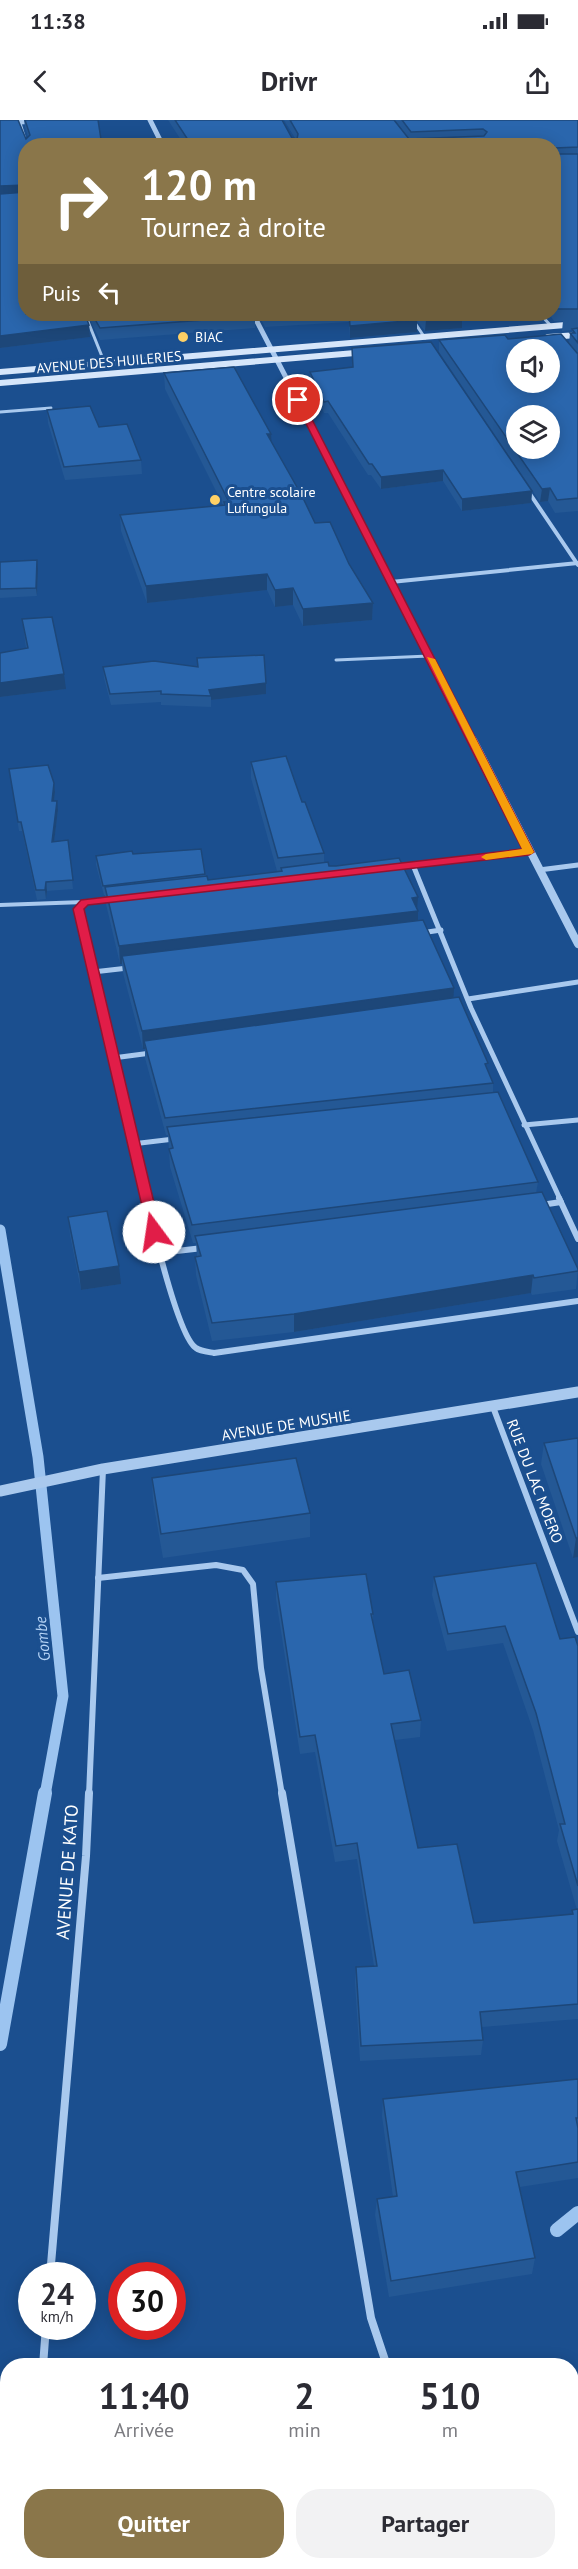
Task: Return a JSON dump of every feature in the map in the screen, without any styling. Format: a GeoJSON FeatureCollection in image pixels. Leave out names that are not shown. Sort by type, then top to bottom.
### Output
{"type":"FeatureCollection","features":[{"type":"Feature","properties":{"kind":"main road","name":"AVENUE DES HUILERIES"},"geometry":{"type":"LineString","coordinates":[[0,372],[578,324]]}},
{"type":"Feature","properties":{"kind":"main road"},"geometry":{"type":"LineString","coordinates":[[535,338],[578,335]]}},
{"type":"Feature","properties":{"kind":"main road","name":"AVENUE DES HUILERIES"},"geometry":{"type":"LineString","coordinates":[[0,383],[372,352]]}},
{"type":"Feature","properties":{"kind":"street"},"geometry":{"type":"LineString","coordinates":[[0,123],[59,120]]}},
{"type":"Feature","properties":{"kind":"street"},"geometry":{"type":"LineString","coordinates":[[150,120],[159,138]]}},
{"type":"Feature","properties":{"kind":"street"},"geometry":{"type":"LineString","coordinates":[[19,121],[24,138]]}},
{"type":"Feature","properties":{"kind":"street"},"geometry":{"type":"LineString","coordinates":[[88,321],[105,364]]}},
{"type":"Feature","properties":{"kind":"street"},"geometry":{"type":"LineString","coordinates":[[257,321],[578,944]]}},
{"type":"Feature","properties":{"kind":"street"},"geometry":{"type":"LineString","coordinates":[[414,321],[425,338]]}},
{"type":"Feature","properties":{"kind":"street"},"geometry":{"type":"LineString","coordinates":[[546,321],[552,327]]}},
{"type":"Feature","properties":{"kind":"street"},"geometry":{"type":"LineString","coordinates":[[558,337],[565,345]]}},
{"type":"Feature","properties":{"kind":"street"},"geometry":{"type":"LineString","coordinates":[[391,582],[578,564],[524,484]]}},
{"type":"Feature","properties":{"kind":"street"},"geometry":{"type":"LineString","coordinates":[[390,867],[529,852]]}},
{"type":"Feature","properties":{"kind":"street"},"geometry":{"type":"LineString","coordinates":[[413,865],[471,1008],[513,1103],[578,1239]]}},
{"type":"Feature","properties":{"kind":"street"},"geometry":{"type":"LineString","coordinates":[[539,870],[578,865]]}},
{"type":"Feature","properties":{"kind":"street"},"geometry":{"type":"LineString","coordinates":[[122,898],[84,902],[78,909],[159,1253],[185,1334],[195,1348],[214,1353],[578,1301]]}},
{"type":"Feature","properties":{"kind":"street"},"geometry":{"type":"LineString","coordinates":[[417,933],[441,930]]}},
{"type":"Feature","properties":{"kind":"street"},"geometry":{"type":"LineString","coordinates":[[93,972],[140,967]]}},
{"type":"Feature","properties":{"kind":"street"},"geometry":{"type":"LineString","coordinates":[[468,999],[578,982]]}},
{"type":"Feature","properties":{"kind":"street"},"geometry":{"type":"LineString","coordinates":[[459,1010],[471,1008]]}},
{"type":"Feature","properties":{"kind":"street"},"geometry":{"type":"LineString","coordinates":[[113,1058],[159,1052]]}},
{"type":"Feature","properties":{"kind":"street"},"geometry":{"type":"LineString","coordinates":[[502,1104],[513,1103]]}},
{"type":"Feature","properties":{"kind":"street"},"geometry":{"type":"LineString","coordinates":[[524,1125],[578,1120]]}},
{"type":"Feature","properties":{"kind":"street"},"geometry":{"type":"LineString","coordinates":[[132,1144],[180,1138]]}},
{"type":"Feature","properties":{"kind":"street"},"geometry":{"type":"LineString","coordinates":[[537,1205],[561,1202]]}},
{"type":"Feature","properties":{"kind":"street"},"geometry":{"type":"LineString","coordinates":[[159,1253],[207,1247]]}},
{"type":"Feature","properties":{"kind":"street","name":"AVENUE DE MUSHIE"},"geometry":{"type":"LineString","coordinates":[[0,1491],[103,1469],[578,1392]]}},
{"type":"Feature","properties":{"kind":"street","name":"RUE DU LAC MOERO"},"geometry":{"type":"LineString","coordinates":[[493,1407],[578,1632]]}},
{"type":"Feature","properties":{"kind":"street","name":"AVENUE DE KATO"},"geometry":{"type":"LineString","coordinates":[[51,2262],[86,1856],[103,1469]]}},
{"type":"Feature","properties":{"kind":"street"},"geometry":{"type":"LineString","coordinates":[[98,1578],[216,1565],[243,1570],[253,1584],[261,1668],[370,2318],[384,2358]]}},
{"type":"Feature","properties":{"kind":"street"},"geometry":{"type":"LineString","coordinates":[[44,2358],[45,2340]]}},
{"type":"Feature","properties":{"kind":"lane"},"geometry":{"type":"LineString","coordinates":[[0,412],[51,408]]}},
{"type":"Feature","properties":{"kind":"lane"},"geometry":{"type":"LineString","coordinates":[[336,660],[429,656]]}},
{"type":"Feature","properties":{"kind":"lane"},"geometry":{"type":"LineString","coordinates":[[0,905],[84,902]]}},
{"type":"Feature","properties":{"kind":"building"},"geometry":{"type":"Polygon","coordinates":[[[0,120],[18,120],[26,138],[18,138],[18,185],[0,186],[0,120]]]}},
{"type":"Feature","properties":{"kind":"building"},"geometry":{"type":"Polygon","coordinates":[[[25,120],[98,120],[101,138],[27,138],[30,135],[25,120]]]}},
{"type":"Feature","properties":{"kind":"building"},"geometry":{"type":"Polygon","coordinates":[[[175,120],[282,120],[292,138],[187,138],[175,120]]]}},
{"type":"Feature","properties":{"kind":"building"},"geometry":{"type":"Polygon","coordinates":[[[290,120],[394,120],[408,138],[297,138],[298,134],[290,120]]]}},
{"type":"Feature","properties":{"kind":"building"},"geometry":{"type":"Polygon","coordinates":[[[402,120],[578,120],[578,147],[561,148],[561,138],[434,138],[484,136],[487,132],[483,129],[411,132],[402,120]]]}},
{"type":"Feature","properties":{"kind":"building"},"geometry":{"type":"Polygon","coordinates":[[[561,154],[578,154],[578,309],[561,309],[561,154]]]}},
{"type":"Feature","properties":{"kind":"building"},"geometry":{"type":"Polygon","coordinates":[[[18,193],[18,321],[88,321],[89,325],[0,336],[0,194],[18,193]]]}},
{"type":"Feature","properties":{"kind":"building"},"geometry":{"type":"Polygon","coordinates":[[[96,321],[190,321],[100,328],[96,321]]]}},
{"type":"Feature","properties":{"kind":"building"},"geometry":{"type":"Polygon","coordinates":[[[350,321],[406,321],[350,326],[350,321]]]}},
{"type":"Feature","properties":{"kind":"building"},"geometry":{"type":"Polygon","coordinates":[[[578,328],[578,343],[570,333],[575,333],[572,329],[578,328]]]}},
{"type":"Feature","properties":{"kind":"building"},"geometry":{"type":"Polygon","coordinates":[[[561,334],[578,353],[578,498],[557,500],[550,488],[542,489],[521,459],[560,459],[560,405],[506,405],[506,437],[439,340],[505,335],[508,339],[561,334]]]}},
{"type":"Feature","properties":{"kind":"building"},"geometry":{"type":"Polygon","coordinates":[[[431,342],[506,453],[506,459],[510,459],[532,491],[462,499],[443,470],[381,477],[372,464],[369,464],[328,401],[324,402],[310,372],[353,367],[352,348],[431,342]]]}},
{"type":"Feature","properties":{"kind":"building"},"geometry":{"type":"Polygon","coordinates":[[[234,367],[271,434],[267,434],[315,523],[330,522],[349,564],[373,603],[303,609],[293,588],[275,590],[267,574],[146,586],[120,515],[225,505],[224,502],[229,502],[164,373],[234,367]]]}},
{"type":"Feature","properties":{"kind":"building"},"geometry":{"type":"Polygon","coordinates":[[[90,406],[99,427],[127,424],[141,460],[64,467],[47,410],[90,406]]]}},
{"type":"Feature","properties":{"kind":"building"},"geometry":{"type":"Polygon","coordinates":[[[37,560],[36,588],[0,589],[0,562],[37,560]]]}},
{"type":"Feature","properties":{"kind":"building"},"geometry":{"type":"Polygon","coordinates":[[[52,617],[64,674],[0,683],[0,653],[28,648],[22,619],[52,617]]]}},
{"type":"Feature","properties":{"kind":"building"},"geometry":{"type":"Polygon","coordinates":[[[264,655],[266,683],[209,690],[211,696],[161,694],[161,691],[110,694],[103,667],[154,661],[198,667],[197,658],[264,655]]]}},
{"type":"Feature","properties":{"kind":"building"},"geometry":{"type":"Polygon","coordinates":[[[286,756],[302,802],[305,802],[324,853],[278,858],[251,762],[286,756]]]}},
{"type":"Feature","properties":{"kind":"building"},"geometry":{"type":"Polygon","coordinates":[[[48,765],[54,783],[52,801],[57,801],[52,842],[68,840],[73,880],[46,882],[45,890],[36,890],[21,822],[18,822],[9,769],[48,765]]]}},
{"type":"Feature","properties":{"kind":"building"},"geometry":{"type":"Polygon","coordinates":[[[201,849],[205,874],[103,886],[96,856],[132,851],[133,854],[201,849]]]}},
{"type":"Feature","properties":{"kind":"building"},"geometry":{"type":"Polygon","coordinates":[[[399,858],[418,897],[412,898],[418,911],[119,946],[105,887],[207,876],[208,880],[282,871],[281,868],[328,862],[329,866],[336,866],[399,858]]]}},
{"type":"Feature","properties":{"kind":"building"},"geometry":{"type":"Polygon","coordinates":[[[423,920],[454,988],[142,1031],[122,956],[423,920]]]}},
{"type":"Feature","properties":{"kind":"building"},"geometry":{"type":"Polygon","coordinates":[[[459,997],[488,1063],[485,1064],[493,1083],[165,1118],[144,1041],[459,997]]]}},
{"type":"Feature","properties":{"kind":"building"},"geometry":{"type":"Polygon","coordinates":[[[498,1092],[538,1182],[192,1225],[169,1149],[173,1148],[167,1127],[498,1092]]]}},
{"type":"Feature","properties":{"kind":"building"},"geometry":{"type":"Polygon","coordinates":[[[542,1192],[578,1271],[534,1278],[533,1275],[294,1314],[212,1323],[195,1257],[201,1256],[195,1236],[542,1192]]]}},
{"type":"Feature","properties":{"kind":"building"},"geometry":{"type":"Polygon","coordinates":[[[107,1211],[119,1266],[79,1272],[68,1217],[107,1211]]]}},
{"type":"Feature","properties":{"kind":"building"},"geometry":{"type":"Polygon","coordinates":[[[578,1438],[578,1538],[576,1538],[544,1443],[578,1438]]]}},
{"type":"Feature","properties":{"kind":"building"},"geometry":{"type":"Polygon","coordinates":[[[296,1458],[310,1513],[161,1534],[152,1478],[296,1458]]]}},
{"type":"Feature","properties":{"kind":"building"},"geometry":{"type":"Polygon","coordinates":[[[536,1563],[560,1639],[575,1637],[578,1646],[578,1886],[560,1824],[565,1824],[536,1713],[505,1626],[448,1634],[434,1577],[536,1563]]]}},
{"type":"Feature","properties":{"kind":"building"},"geometry":{"type":"Polygon","coordinates":[[[366,1574],[373,1614],[371,1614],[384,1674],[409,1670],[421,1720],[391,1724],[418,1848],[457,1844],[474,1923],[573,1914],[572,1910],[578,1909],[578,2004],[480,2012],[483,2040],[361,2046],[356,1967],[377,1966],[357,1843],[336,1846],[315,1735],[300,1737],[276,1582],[366,1574]]]}},
{"type":"Feature","properties":{"kind":"building"},"geometry":{"type":"Polygon","coordinates":[[[578,2079],[578,2118],[576,2118],[578,2162],[516,2172],[535,2258],[391,2281],[377,2199],[397,2196],[383,2099],[578,2079]]]}},
{"type":"Feature","properties":{"kind":"waterway","name":"Gombe"},"geometry":{"type":"LineString","coordinates":[[0,1230],[38,1457],[63,1696],[45,1795]]}},
{"type":"Feature","properties":{"kind":"waterway","name":"Gombe"},"geometry":{"type":"LineString","coordinates":[[0,2044],[45,1793]]}},
{"type":"Feature","properties":{"kind":"waterway"},"geometry":{"type":"LineString","coordinates":[[557,2230],[578,2213]]}},
{"type":"Feature","properties":{"kind":"slow traffic"},"geometry":{"type":"LineString","coordinates":[[431,659],[529,852],[486,857]]}},
{"type":"Feature","properties":{"kind":"place","name":"BIAC"},"geometry":{"type":"Point","coordinates":[183,337]}},
{"type":"Feature","properties":{"kind":"place","name":"Centre scolaire Lufungula"},"geometry":{"type":"Point","coordinates":[215,500]}},
{"type":"Feature","properties":{"kind":"route"},"geometry":{"type":"LineString","coordinates":[[154,1232],[78,909],[84,902],[297,876],[529,852],[298,400]]}}]}
